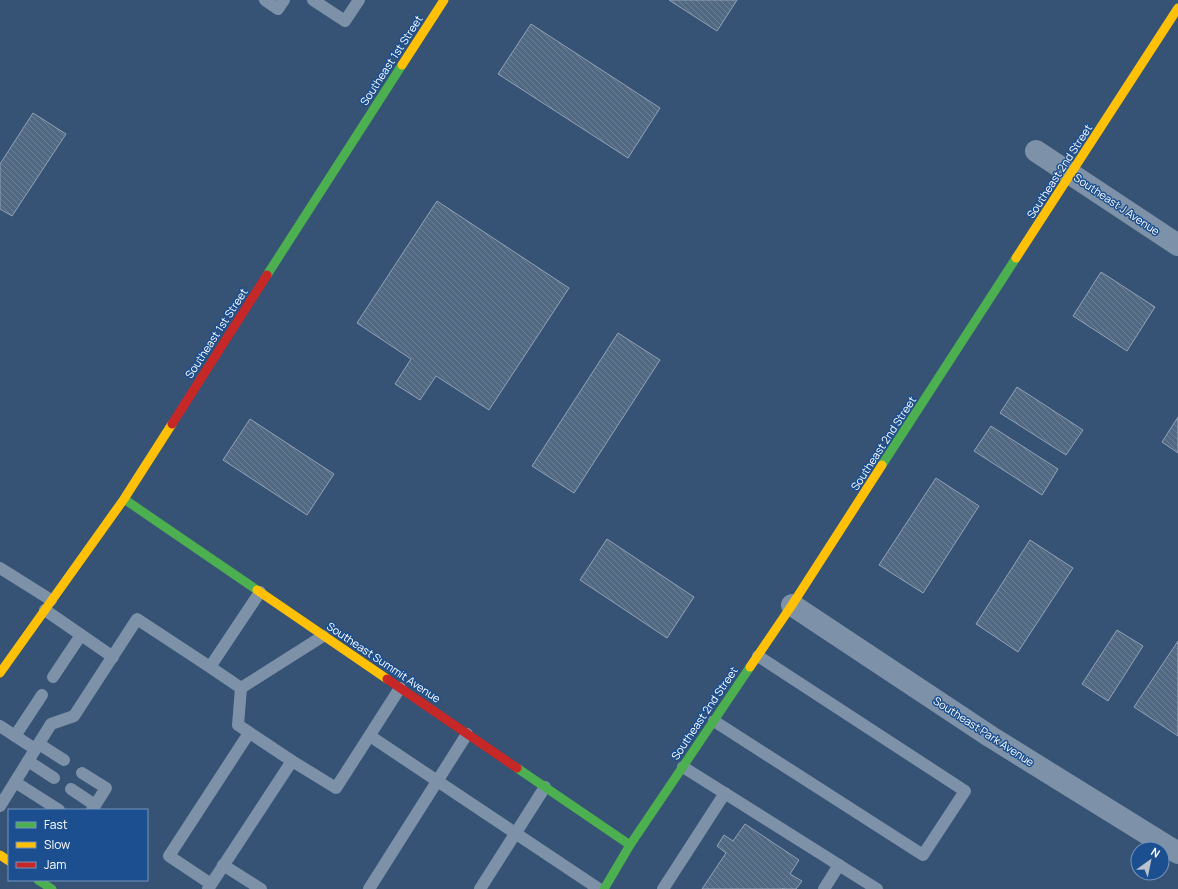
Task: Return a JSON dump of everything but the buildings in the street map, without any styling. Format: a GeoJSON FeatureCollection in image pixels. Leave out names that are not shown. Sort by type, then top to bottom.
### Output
{"type":"FeatureCollection","features":[{"type":"Feature","properties":{"kind":"street","name":"Southeast 1st Street"},"geometry":{"type":"LineString","coordinates":[[0,673],[124,499],[444,0]]}},
{"type":"Feature","properties":{"kind":"street","name":"Southeast 2nd Street"},"geometry":{"type":"LineString","coordinates":[[604,889],[630,845],[792,605],[1177,10]]}},
{"type":"Feature","properties":{"kind":"street","name":"Southeast J Avenue"},"geometry":{"type":"LineString","coordinates":[[1036,151],[1178,245]]}},
{"type":"Feature","properties":{"kind":"street","name":"Southeast Summit Avenue"},"geometry":{"type":"LineString","coordinates":[[124,499],[630,845]]}},
{"type":"Feature","properties":{"kind":"street","name":"Southeast Park Avenue"},"geometry":{"type":"LineString","coordinates":[[792,605],[991,737],[1178,853]]}},
{"type":"Feature","properties":{"kind":"lane"},"geometry":{"type":"LineString","coordinates":[[265,0],[278,9],[284,0]]}},
{"type":"Feature","properties":{"kind":"lane"},"geometry":{"type":"LineString","coordinates":[[313,0],[345,21],[359,0]]}},
{"type":"Feature","properties":{"kind":"lane"},"geometry":{"type":"LineString","coordinates":[[0,568],[48,605],[81,635],[113,656]]}},
{"type":"Feature","properties":{"kind":"lane"},"geometry":{"type":"LineString","coordinates":[[210,667],[260,592]]}},
{"type":"Feature","properties":{"kind":"lane"},"geometry":{"type":"LineString","coordinates":[[0,806],[51,724],[74,716],[137,619],[241,688]]}},
{"type":"Feature","properties":{"kind":"lane"},"geometry":{"type":"LineString","coordinates":[[53,677],[81,635]]}},
{"type":"Feature","properties":{"kind":"lane"},"geometry":{"type":"LineString","coordinates":[[241,688],[323,636]]}},
{"type":"Feature","properties":{"kind":"lane"},"geometry":{"type":"LineString","coordinates":[[714,721],[923,855],[965,791],[758,656]]}},
{"type":"Feature","properties":{"kind":"lane"},"geometry":{"type":"LineString","coordinates":[[241,688],[238,725],[336,788],[400,688]]}},
{"type":"Feature","properties":{"kind":"lane"},"geometry":{"type":"LineString","coordinates":[[15,736],[42,695]]}},
{"type":"Feature","properties":{"kind":"lane"},"geometry":{"type":"LineString","coordinates":[[0,726],[15,736],[64,760]]}},
{"type":"Feature","properties":{"kind":"lane"},"geometry":{"type":"LineString","coordinates":[[249,732],[169,856],[210,887],[292,761]]}},
{"type":"Feature","properties":{"kind":"lane"},"geometry":{"type":"LineString","coordinates":[[369,889],[467,734]]}},
{"type":"Feature","properties":{"kind":"lane"},"geometry":{"type":"LineString","coordinates":[[370,736],[599,889]]}},
{"type":"Feature","properties":{"kind":"lane"},"geometry":{"type":"LineString","coordinates":[[28,761],[54,778]]}},
{"type":"Feature","properties":{"kind":"lane"},"geometry":{"type":"LineString","coordinates":[[683,767],[877,889]]}},
{"type":"Feature","properties":{"kind":"lane"},"geometry":{"type":"LineString","coordinates":[[71,789],[94,807],[106,788],[82,773]]}},
{"type":"Feature","properties":{"kind":"lane"},"geometry":{"type":"LineString","coordinates":[[15,782],[58,809]]}},
{"type":"Feature","properties":{"kind":"lane"},"geometry":{"type":"LineString","coordinates":[[480,889],[545,787]]}},
{"type":"Feature","properties":{"kind":"lane"},"geometry":{"type":"LineString","coordinates":[[664,889],[725,793]]}},
{"type":"Feature","properties":{"kind":"lane"},"geometry":{"type":"LineString","coordinates":[[223,865],[261,889]]}},
{"type":"Feature","properties":{"kind":"lane"},"geometry":{"type":"LineString","coordinates":[[824,889],[839,865]]}},
{"type":"Feature","properties":{"kind":"traffic: fast"},"geometry":{"type":"LineString","coordinates":[[267,275],[402,65]]}},
{"type":"Feature","properties":{"kind":"traffic: fast"},"geometry":{"type":"LineString","coordinates":[[882,465],[1016,258]]}},
{"type":"Feature","properties":{"kind":"traffic: fast"},"geometry":{"type":"LineString","coordinates":[[124,499],[257,590]]}},
{"type":"Feature","properties":{"kind":"traffic: fast"},"geometry":{"type":"LineString","coordinates":[[604,889],[630,845],[750,667]]}},
{"type":"Feature","properties":{"kind":"traffic: fast"},"geometry":{"type":"LineString","coordinates":[[517,768],[630,845]]}},
{"type":"Feature","properties":{"kind":"traffic: fast"},"geometry":{"type":"LineString","coordinates":[[40,881],[52,889]]}},
{"type":"Feature","properties":{"kind":"traffic: slow"},"geometry":{"type":"LineString","coordinates":[[402,65],[444,0]]}},
{"type":"Feature","properties":{"kind":"traffic: slow"},"geometry":{"type":"LineString","coordinates":[[1016,258],[1178,8]]}},
{"type":"Feature","properties":{"kind":"traffic: slow"},"geometry":{"type":"LineString","coordinates":[[0,673],[124,499],[172,424]]}},
{"type":"Feature","properties":{"kind":"traffic: slow"},"geometry":{"type":"LineString","coordinates":[[750,667],[792,605],[882,465]]}},
{"type":"Feature","properties":{"kind":"traffic: slow"},"geometry":{"type":"LineString","coordinates":[[257,590],[387,679]]}},
{"type":"Feature","properties":{"kind":"traffic: slow"},"geometry":{"type":"LineString","coordinates":[[0,855],[8,860]]}},
{"type":"Feature","properties":{"kind":"traffic: jam"},"geometry":{"type":"LineString","coordinates":[[172,424],[267,275]]}},
{"type":"Feature","properties":{"kind":"traffic: jam"},"geometry":{"type":"LineString","coordinates":[[387,679],[517,768]]}}]}
